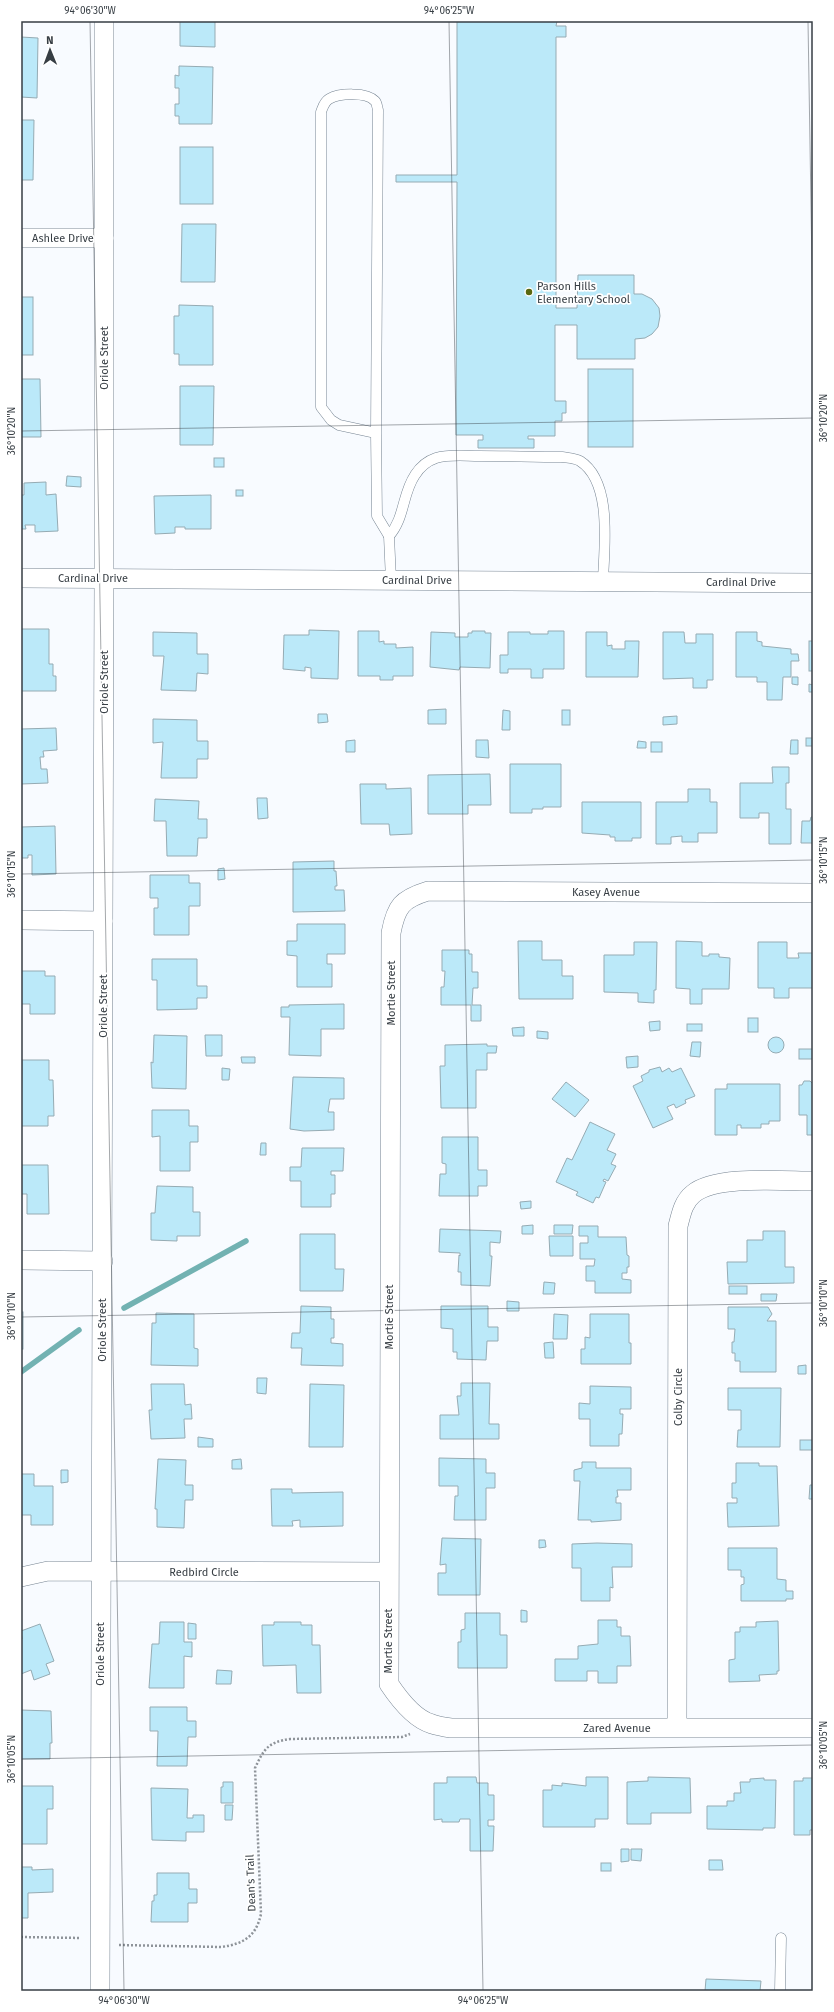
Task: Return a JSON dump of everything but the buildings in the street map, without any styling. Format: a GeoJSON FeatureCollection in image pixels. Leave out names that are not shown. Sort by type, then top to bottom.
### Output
{"type":"FeatureCollection","features":[{"type":"Feature","properties":{"kind":"street","name":"Oriole Street"},"geometry":{"type":"LineString","coordinates":[[100,1991],[100,1571],[103,1261],[104,21]]}},
{"type":"Feature","properties":{"kind":"street","name":"Ashlee Drive"},"geometry":{"type":"LineString","coordinates":[[21,238],[104,238]]}},
{"type":"Feature","properties":{"kind":"street","name":"Cardinal Drive"},"geometry":{"type":"LineString","coordinates":[[21,578],[813,582]]}},
{"type":"Feature","properties":{"kind":"street","name":"Kasey Avenue"},"geometry":{"type":"LineString","coordinates":[[402,903],[414,895],[428,891],[813,893]]}},
{"type":"Feature","properties":{"kind":"street","name":"Mortie Street"},"geometry":{"type":"LineString","coordinates":[[402,903],[394,916],[391,933],[388,1684],[418,1726]]}},
{"type":"Feature","properties":{"kind":"street"},"geometry":{"type":"LineString","coordinates":[[21,920],[103,921]]}},
{"type":"Feature","properties":{"kind":"street","name":"Colby Circle"},"geometry":{"type":"LineString","coordinates":[[677,1727],[678,1226],[682,1208],[693,1194],[709,1185],[726,1182],[813,1181]]}},
{"type":"Feature","properties":{"kind":"street"},"geometry":{"type":"LineString","coordinates":[[21,1260],[103,1261]]}},
{"type":"Feature","properties":{"kind":"street","name":"Redbird Circle"},"geometry":{"type":"LineString","coordinates":[[21,1577],[48,1571],[388,1572]]}},
{"type":"Feature","properties":{"kind":"street","name":"Zared Avenue"},"geometry":{"type":"LineString","coordinates":[[418,1726],[432,1724],[450,1728],[813,1728]]}},
{"type":"Feature","properties":{"kind":"lane"},"geometry":{"type":"LineString","coordinates":[[376,433],[339,425],[331,420],[321,407],[321,112],[324,104],[329,98],[361,94],[376,102],[378,110],[376,433],[378,516],[389,536],[391,580]]}},
{"type":"Feature","properties":{"kind":"lane"},"geometry":{"type":"LineString","coordinates":[[389,536],[396,529],[407,487],[416,473],[426,462],[456,456],[562,457],[578,460],[588,468],[595,478],[601,494],[604,512],[603,581]]}},
{"type":"Feature","properties":{"kind":"lane"},"geometry":{"type":"LineString","coordinates":[[780,1991],[781,1938]]}},
{"type":"Feature","properties":{"kind":"path","name":"Dean's Trail"},"geometry":{"type":"LineString","coordinates":[[21,1937],[92,1938],[100,1943],[114,1945],[237,1945],[251,1936],[258,1925],[260,1914],[255,1768],[263,1751],[277,1741],[290,1739],[402,1737],[418,1726]]}},
{"type":"Feature","properties":{"kind":"waterway"},"geometry":{"type":"LineString","coordinates":[[124,1308],[246,1241]]}},
{"type":"Feature","properties":{"kind":"waterway"},"geometry":{"type":"LineString","coordinates":[[21,1372],[79,1330]]}},
{"type":"Feature","properties":{"kind":"place","name":"Parson Hills Elementary School"},"geometry":{"type":"Point","coordinates":[529,292]}}]}
